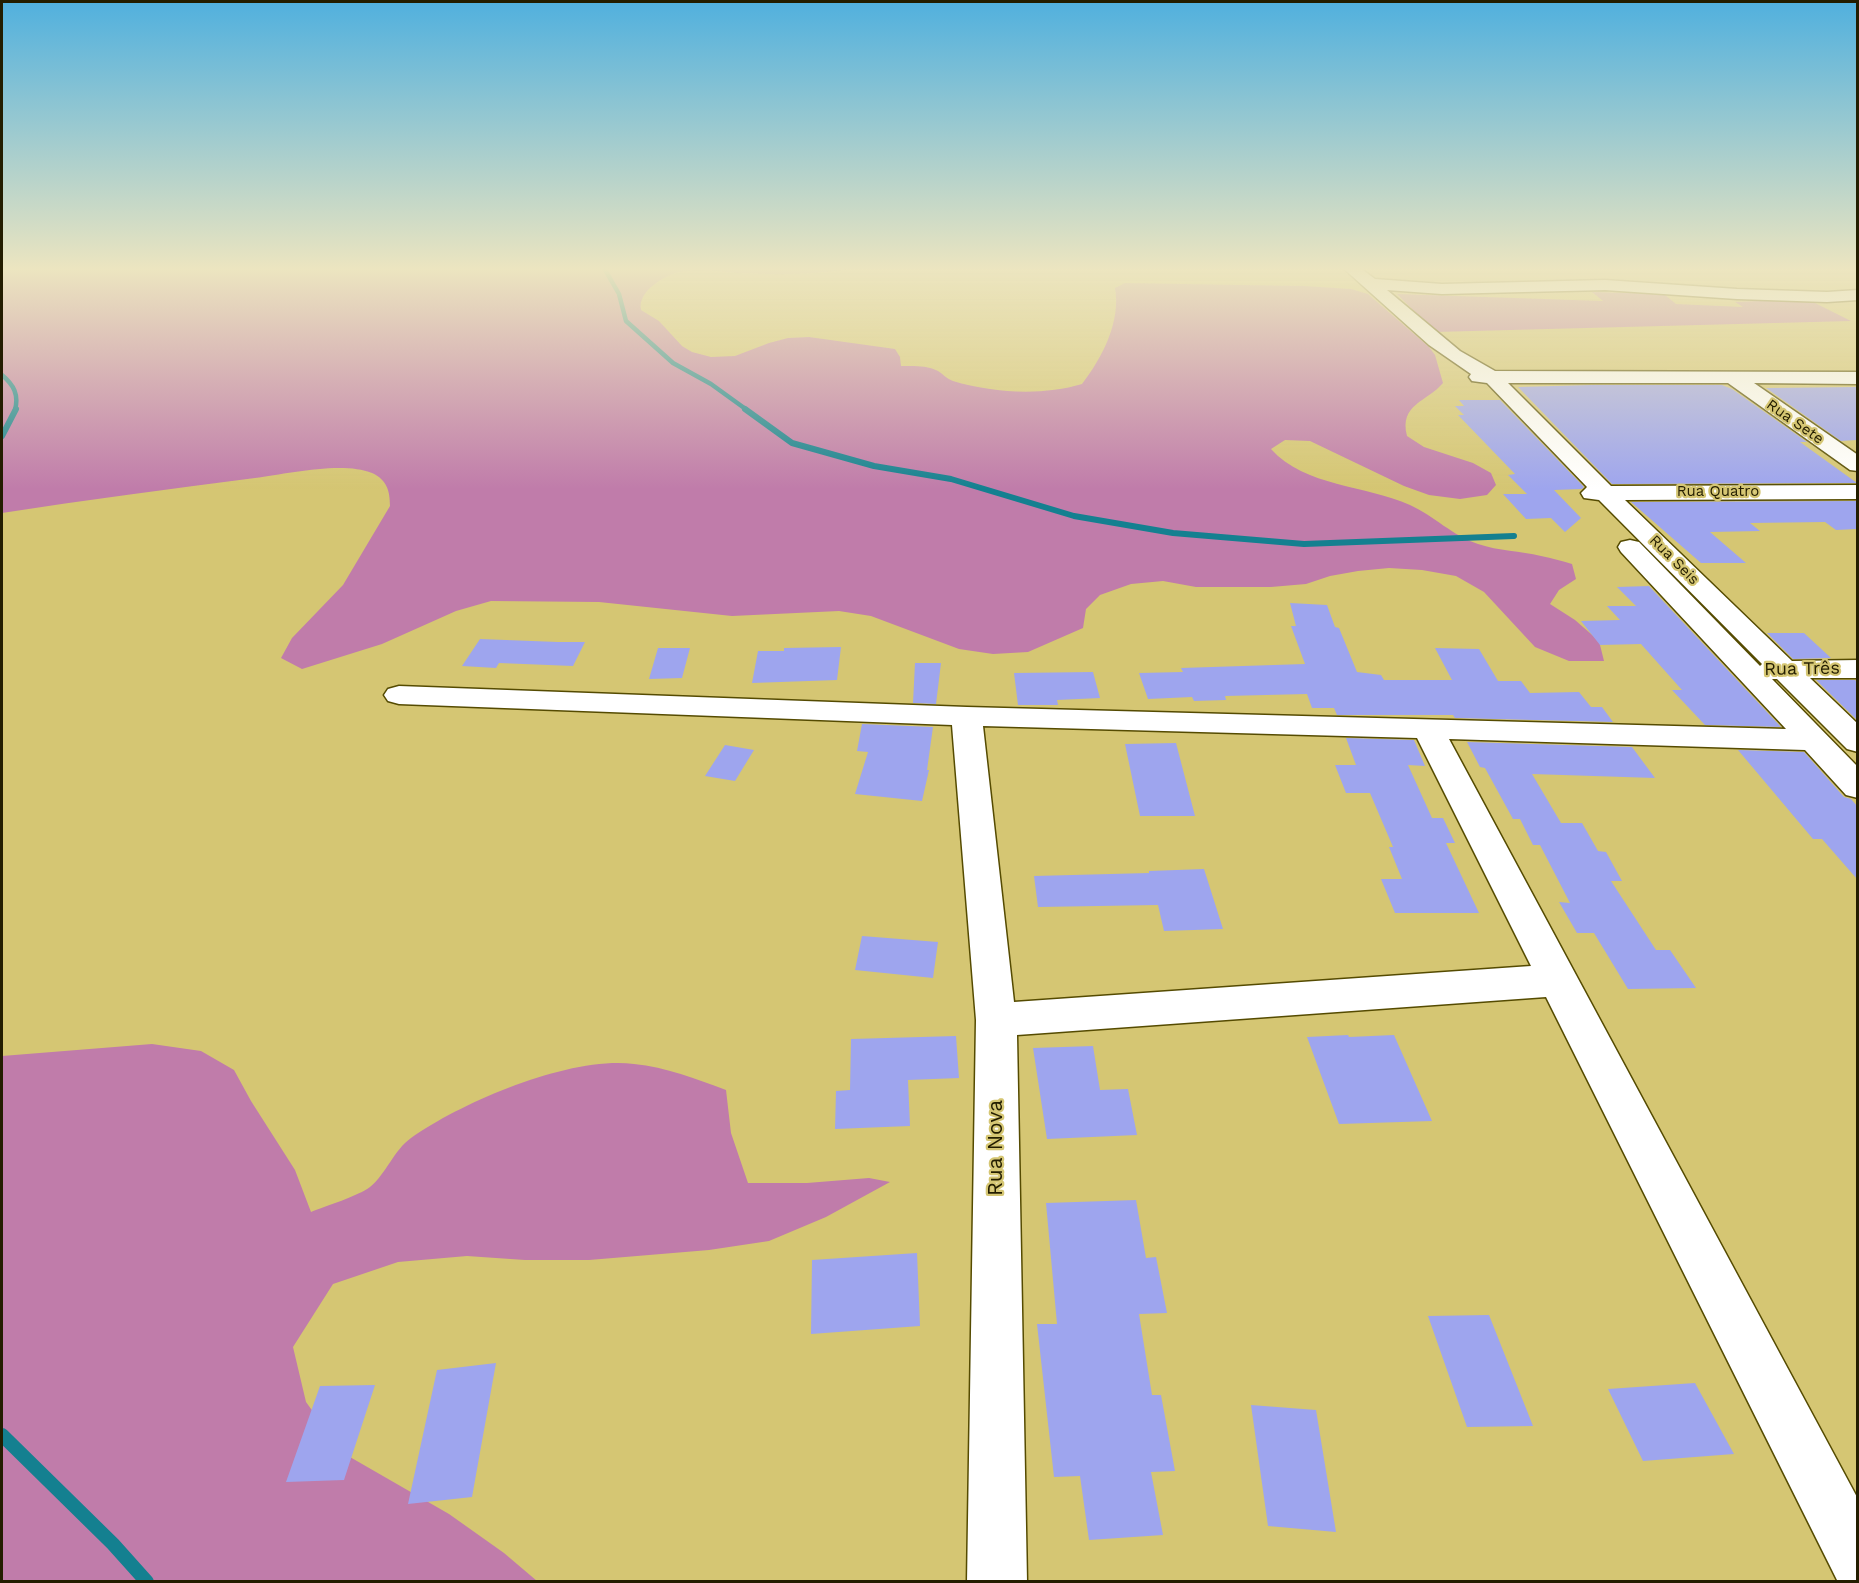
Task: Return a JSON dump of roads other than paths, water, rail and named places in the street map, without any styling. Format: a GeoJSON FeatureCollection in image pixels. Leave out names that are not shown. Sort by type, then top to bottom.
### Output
{"type":"FeatureCollection","features":[{"type":"Feature","properties":{"kind":"street","name":"Rua Seis"},"geometry":{"type":"LineString","coordinates":[[1437,342],[1479,374],[1605,493],[1857,742]]}},
{"type":"Feature","properties":{"kind":"street"},"geometry":{"type":"LineString","coordinates":[[1479,374],[1857,378]]}},
{"type":"Feature","properties":{"kind":"street"},"geometry":{"type":"LineString","coordinates":[[1479,374],[1578,493],[1857,788]]}},
{"type":"Feature","properties":{"kind":"street","name":"Rua Sete"},"geometry":{"type":"LineString","coordinates":[[1733,378],[1857,465]]}},
{"type":"Feature","properties":{"kind":"street","name":"Rua Quatro"},"geometry":{"type":"LineString","coordinates":[[1578,493],[1857,492]]}},
{"type":"Feature","properties":{"kind":"street","name":"Rua Três"},"geometry":{"type":"LineString","coordinates":[[1746,670],[1857,669]]}},
{"type":"Feature","properties":{"kind":"street"},"geometry":{"type":"LineString","coordinates":[[399,694],[967,716],[1812,740]]}},
{"type":"Feature","properties":{"kind":"street","name":"Rua Nova"},"geometry":{"type":"LineString","coordinates":[[967,716],[996,1020],[997,1581]]}},
{"type":"Feature","properties":{"kind":"street"},"geometry":{"type":"LineString","coordinates":[[1427,728],[1857,1559]]}},
{"type":"Feature","properties":{"kind":"street"},"geometry":{"type":"LineString","coordinates":[[996,1020],[1559,980]]}},
{"type":"Feature","properties":{"kind":"waterway"},"geometry":{"type":"LineString","coordinates":[[649,342],[673,363],[711,384],[747,410]]}},
{"type":"Feature","properties":{"kind":"waterway"},"geometry":{"type":"LineString","coordinates":[[2,375],[14,391],[15,410]]}},
{"type":"Feature","properties":{"kind":"waterway"},"geometry":{"type":"LineString","coordinates":[[2,436],[16,409]]}},
{"type":"Feature","properties":{"kind":"waterway"},"geometry":{"type":"LineString","coordinates":[[745,409],[792,443],[874,466],[951,479],[1074,516],[1173,533],[1304,544],[1514,536]]}},
{"type":"Feature","properties":{"kind":"waterway"},"geometry":{"type":"LineString","coordinates":[[2,1435],[113,1544],[147,1582]]}}]}
